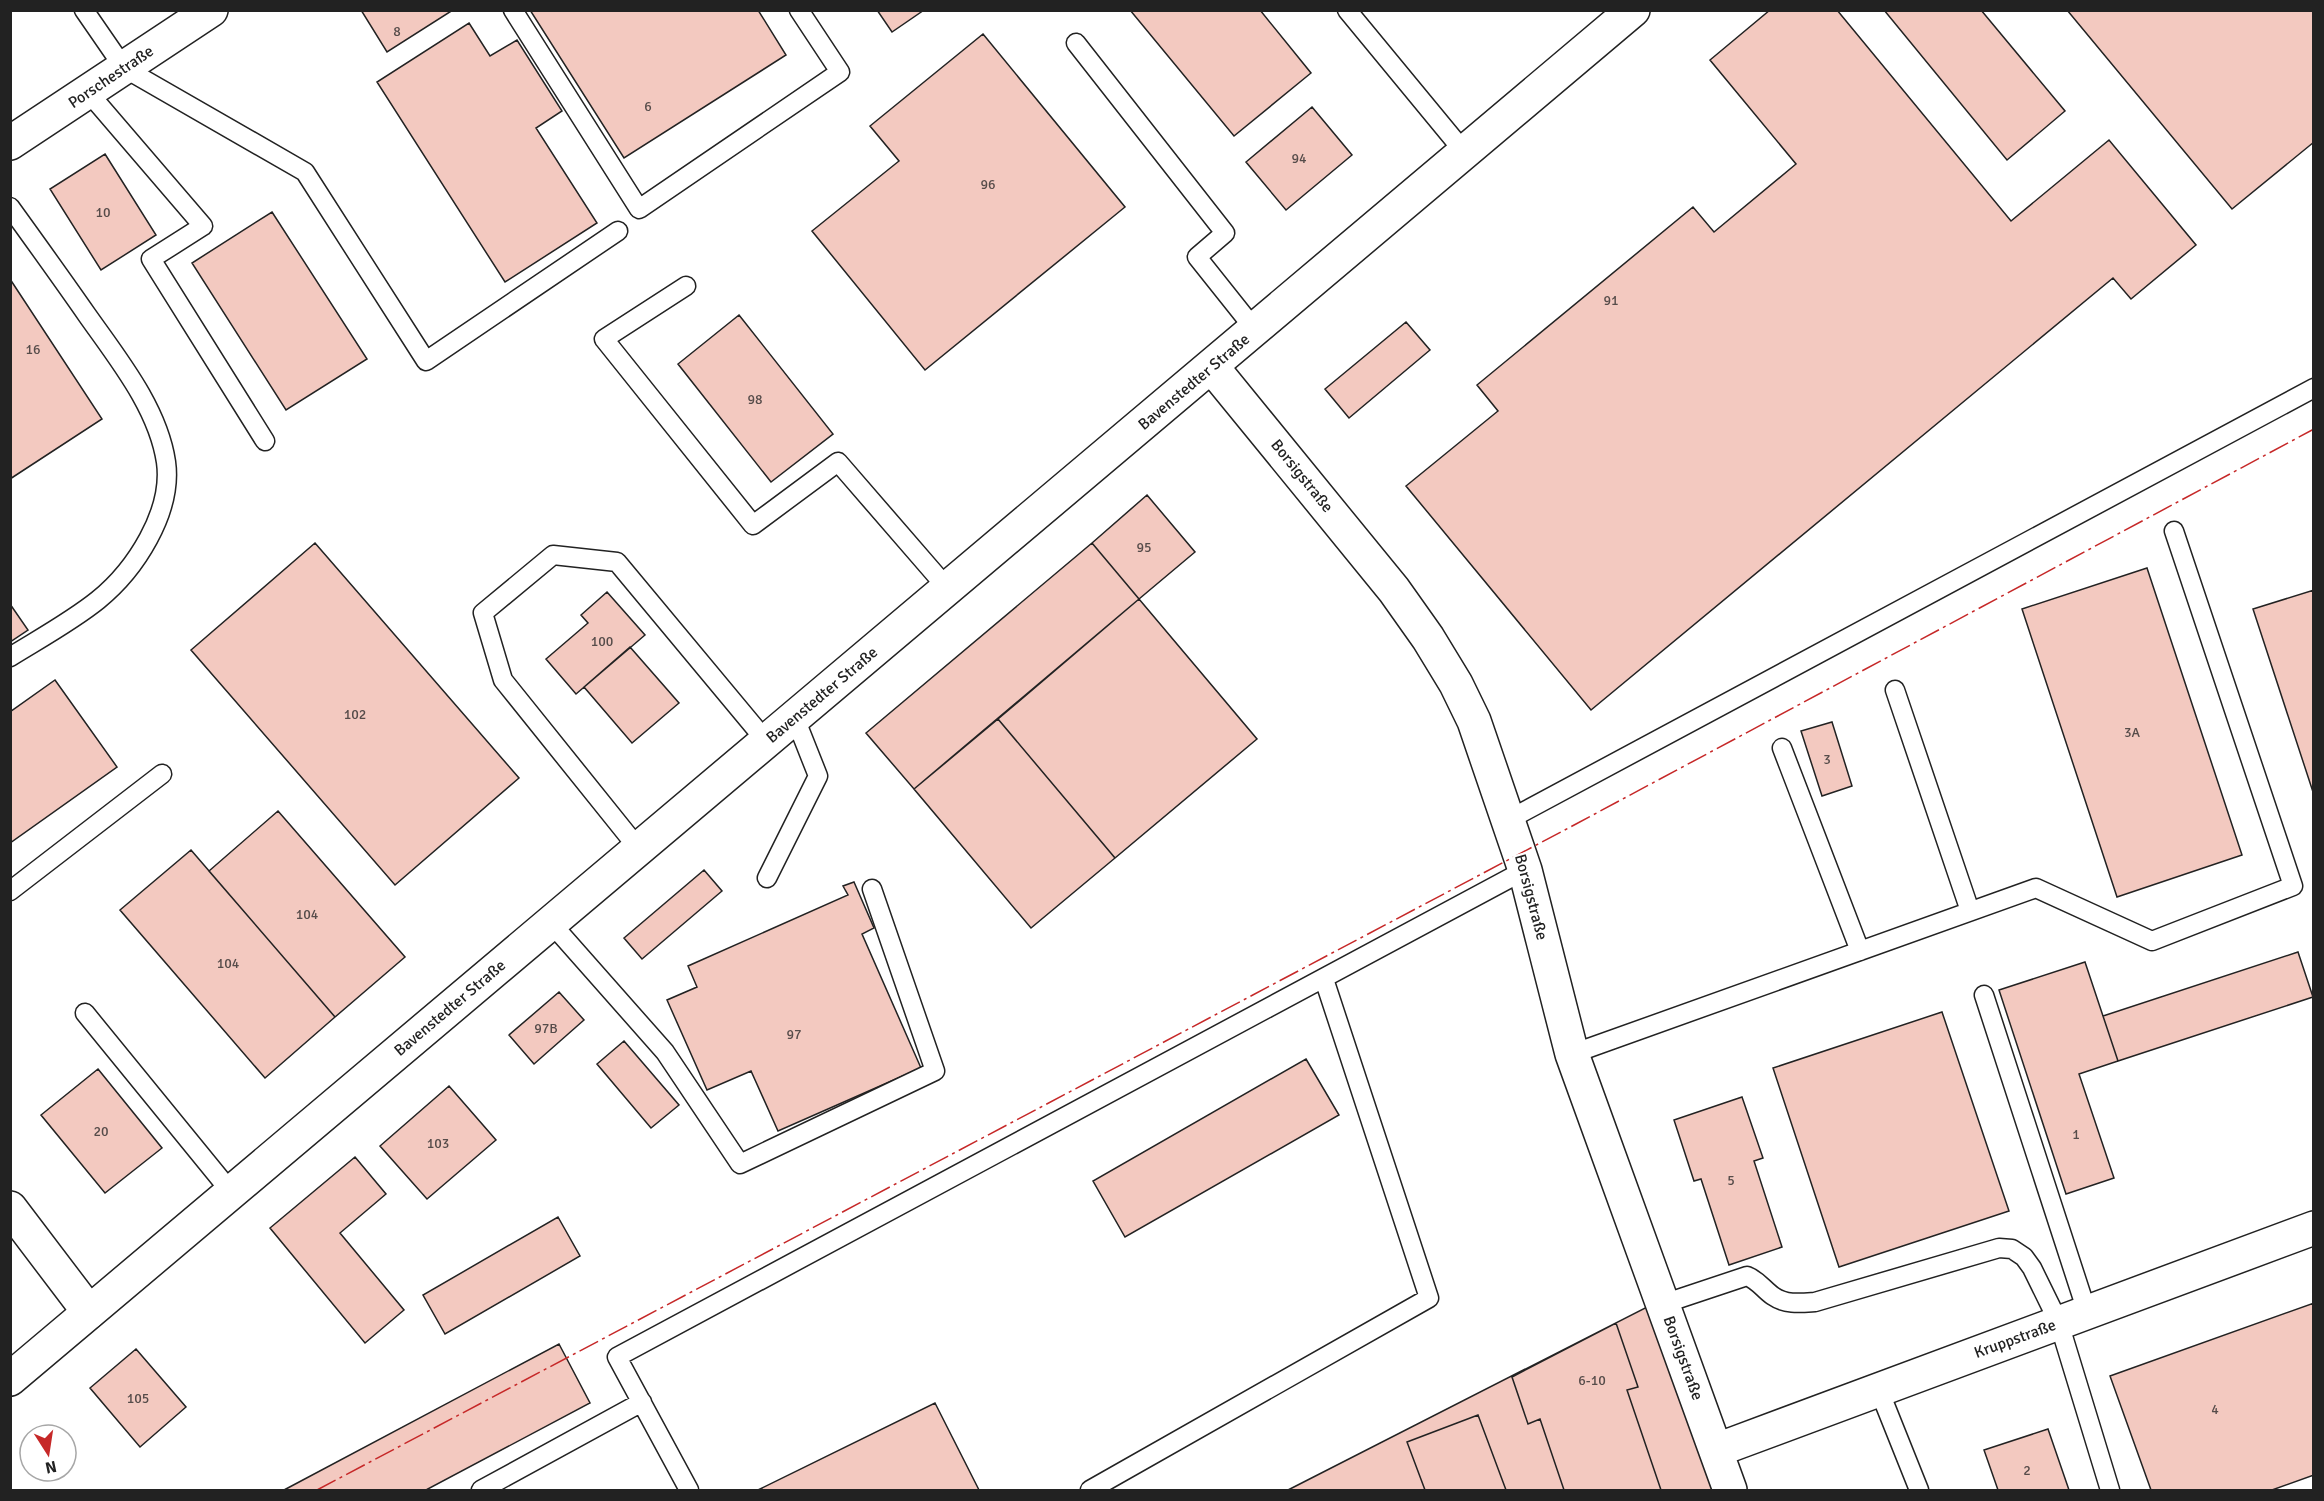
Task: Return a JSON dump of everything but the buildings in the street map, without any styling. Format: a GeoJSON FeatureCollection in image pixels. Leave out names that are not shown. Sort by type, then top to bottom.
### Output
{"type":"FeatureCollection","features":[{"type":"Feature","properties":{"kind":"street","name":"Porschestraße"},"geometry":{"type":"LineString","coordinates":[[10,143],[211,10]]}},
{"type":"Feature","properties":{"kind":"street","name":"Bavenstedter Straße"},"geometry":{"type":"LineString","coordinates":[[10,1379],[638,848],[1256,331],[1633,10]]}},
{"type":"Feature","properties":{"kind":"street","name":"Borsigstraße"},"geometry":{"type":"LineString","coordinates":[[1212,367],[1354,540],[1428,638],[1456,684],[1474,722],[1525,870],[1572,1054],[1730,1491]]}},
{"type":"Feature","properties":{"kind":"street"},"geometry":{"type":"LineString","coordinates":[[10,1208],[89,1312]]}},
{"type":"Feature","properties":{"kind":"street","name":"Kruppstraße"},"geometry":{"type":"LineString","coordinates":[[1717,1450],[2313,1228]]}},
{"type":"Feature","properties":{"kind":"lane"},"geometry":{"type":"LineString","coordinates":[[84,10],[124,68],[305,172],[426,361],[618,231]]}},
{"type":"Feature","properties":{"kind":"lane"},"geometry":{"type":"LineString","coordinates":[[513,10],[639,209],[840,72],[799,10]]}},
{"type":"Feature","properties":{"kind":"lane"},"geometry":{"type":"LineString","coordinates":[[1347,10],[1465,153]]}},
{"type":"Feature","properties":{"kind":"lane"},"geometry":{"type":"LineString","coordinates":[[1076,43],[1226,233],[1197,257],[1256,331]]}},
{"type":"Feature","properties":{"kind":"lane"},"geometry":{"type":"LineString","coordinates":[[88,92],[203,226],[151,259],[265,441]]}},
{"type":"Feature","properties":{"kind":"lane"},"geometry":{"type":"LineString","coordinates":[[10,207],[134,381],[161,440],[166,464],[165,490],[155,529],[130,567],[99,600],[10,657]]}},
{"type":"Feature","properties":{"kind":"lane"},"geometry":{"type":"LineString","coordinates":[[686,286],[604,339],[753,525],[838,462],[948,589]]}},
{"type":"Feature","properties":{"kind":"lane"},"geometry":{"type":"LineString","coordinates":[[1508,820],[2313,388]]}},
{"type":"Feature","properties":{"kind":"lane"},"geometry":{"type":"LineString","coordinates":[[1572,1054],[2036,888],[2152,941],[2293,886],[2174,531]]}},
{"type":"Feature","properties":{"kind":"lane"},"geometry":{"type":"LineString","coordinates":[[638,848],[503,680],[483,613],[553,555],[617,562],[766,741]]}},
{"type":"Feature","properties":{"kind":"lane"},"geometry":{"type":"LineString","coordinates":[[1895,690],[1970,911]]}},
{"type":"Feature","properties":{"kind":"lane"},"geometry":{"type":"LineString","coordinates":[[767,878],[818,776],[795,718]]}},
{"type":"Feature","properties":{"kind":"lane"},"geometry":{"type":"LineString","coordinates":[[1782,748],[1860,951]]}},
{"type":"Feature","properties":{"kind":"lane"},"geometry":{"type":"LineString","coordinates":[[10,891],[162,774]]}},
{"type":"Feature","properties":{"kind":"lane"},"geometry":{"type":"LineString","coordinates":[[689,1491],[617,1357],[1525,870]]}},
{"type":"Feature","properties":{"kind":"lane"},"geometry":{"type":"LineString","coordinates":[[551,923],[665,1052],[740,1164],[935,1071],[872,889]]}},
{"type":"Feature","properties":{"kind":"lane"},"geometry":{"type":"LineString","coordinates":[[1090,1491],[1429,1298],[1324,979]]}},
{"type":"Feature","properties":{"kind":"lane"},"geometry":{"type":"LineString","coordinates":[[1984,995],[2073,1318],[2110,1491]]}},
{"type":"Feature","properties":{"kind":"lane"},"geometry":{"type":"LineString","coordinates":[[85,1013],[231,1192]]}},
{"type":"Feature","properties":{"kind":"lane"},"geometry":{"type":"LineString","coordinates":[[1663,1304],[1747,1276],[1757,1280],[1774,1297],[1796,1304],[1815,1302],[1999,1248],[2012,1249],[2024,1257],[2073,1318]]}},
{"type":"Feature","properties":{"kind":"lane"},"geometry":{"type":"LineString","coordinates":[[1879,1390],[1919,1491]]}},
{"type":"Feature","properties":{"kind":"lane"},"geometry":{"type":"LineString","coordinates":[[481,1491],[642,1402]]}},
{"type":"Feature","properties":{"kind":"power"},"geometry":{"type":"LineString","coordinates":[[317,1490],[1576,824],[2314,429]]}}]}
